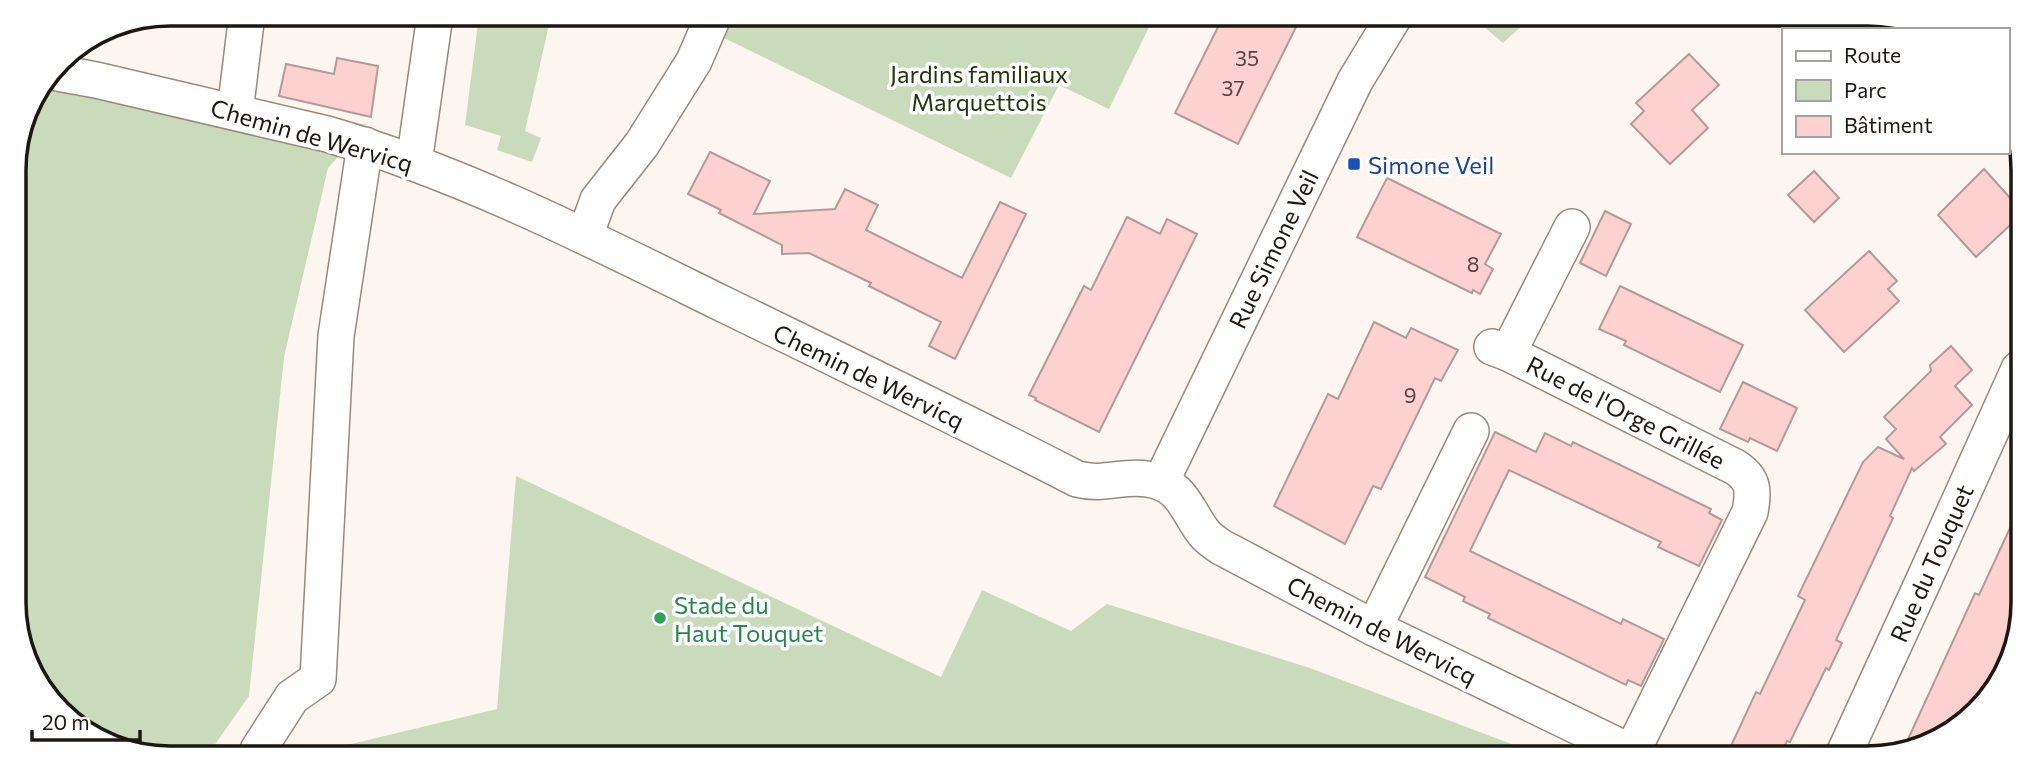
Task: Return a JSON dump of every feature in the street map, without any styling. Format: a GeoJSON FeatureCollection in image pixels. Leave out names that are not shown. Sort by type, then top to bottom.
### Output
{"type":"FeatureCollection","features":[{"type":"Feature","properties":{"kind":"street","name":"Rue Simone Veil"},"geometry":{"type":"LineString","coordinates":[[1161,482],[1355,81],[1388,26]]}},
{"type":"Feature","properties":{"kind":"street"},"geometry":{"type":"LineString","coordinates":[[235,112],[245,27]]}},
{"type":"Feature","properties":{"kind":"street"},"geometry":{"type":"LineString","coordinates":[[414,163],[433,27]]}},
{"type":"Feature","properties":{"kind":"street"},"geometry":{"type":"LineString","coordinates":[[585,236],[598,200],[642,144],[694,61],[709,27]]}},
{"type":"Feature","properties":{"kind":"street","name":"Chemin de Wervicq"},"geometry":{"type":"LineString","coordinates":[[63,74],[235,112],[365,145],[414,163],[464,182],[585,236],[1077,479],[1090,482],[1146,478],[1161,482],[1183,498],[1205,534],[1221,547],[1374,628],[1616,745]]}},
{"type":"Feature","properties":{"kind":"street"},"geometry":{"type":"LineString","coordinates":[[261,746],[292,697],[318,679],[336,336],[365,145]]}},
{"type":"Feature","properties":{"kind":"street","name":"Rue de l'Orge Grillée"},"geometry":{"type":"LineString","coordinates":[[1572,227],[1500,350],[1735,467],[1745,473],[1751,482],[1750,512],[1641,745]]}},
{"type":"Feature","properties":{"kind":"street","name":"Rue du Touquet"},"geometry":{"type":"LineString","coordinates":[[1848,745],[2010,407]]}},
{"type":"Feature","properties":{"kind":"street"},"geometry":{"type":"LineString","coordinates":[[1374,628],[1471,432]]}},
{"type":"Feature","properties":{"kind":"green space","name":"Jardins familiaux Marquettois"},"geometry":{"type":"Polygon","coordinates":[[[1149,26],[1109,109],[1059,85],[1011,178],[722,37],[726,27],[1149,26]]]}},
{"type":"Feature","properties":{"kind":"green space"},"geometry":{"type":"Polygon","coordinates":[[[1483,26],[1521,26],[1503,43],[1483,26]]]}},
{"type":"Feature","properties":{"kind":"green space"},"geometry":{"type":"Polygon","coordinates":[[[477,27],[549,27],[525,131],[541,138],[532,162],[497,150],[501,136],[465,125],[477,27]]]}},
{"type":"Feature","properties":{"kind":"green space"},"geometry":{"type":"Polygon","coordinates":[[[76,61],[367,125],[328,168],[284,357],[249,696],[214,746],[151,745],[133,741],[90,721],[62,697],[41,665],[29,630],[26,602],[27,161],[37,115],[56,83],[76,61]]]}},
{"type":"Feature","properties":{"kind":"green space","name":"Stade du Haut Touquet"},"geometry":{"type":"Polygon","coordinates":[[[516,476],[941,677],[982,590],[1071,631],[1107,604],[1310,668],[1514,745],[343,746],[497,709],[516,476]]]}},
{"type":"Feature","properties":{"kind":"building"},"geometry":{"type":"Polygon","coordinates":[[[1218,26],[1296,26],[1238,144],[1175,113],[1218,26]]]}},
{"type":"Feature","properties":{"kind":"building"},"geometry":{"type":"Polygon","coordinates":[[[1689,54],[1719,85],[1692,110],[1708,128],[1670,164],[1631,124],[1644,111],[1636,103],[1689,54]]]}},
{"type":"Feature","properties":{"kind":"building"},"geometry":{"type":"Polygon","coordinates":[[[337,58],[378,66],[371,117],[279,96],[286,64],[334,74],[337,58]]]}},
{"type":"Feature","properties":{"kind":"building"},"geometry":{"type":"Polygon","coordinates":[[[710,152],[770,181],[754,214],[835,209],[845,189],[878,205],[866,230],[962,278],[1000,202],[1026,214],[955,359],[929,346],[941,322],[869,286],[871,283],[809,253],[782,254],[782,245],[688,194],[710,152]]]}},
{"type":"Feature","properties":{"kind":"building"},"geometry":{"type":"Polygon","coordinates":[[[1984,169],[2011,199],[2011,224],[1976,257],[1938,215],[1984,169]]]}},
{"type":"Feature","properties":{"kind":"building"},"geometry":{"type":"Polygon","coordinates":[[[1814,171],[1839,198],[1814,222],[1788,195],[1814,171]]]}},
{"type":"Feature","properties":{"kind":"building"},"geometry":{"type":"Polygon","coordinates":[[[1387,178],[1501,234],[1485,264],[1493,269],[1480,294],[1473,290],[1472,293],[1357,237],[1387,178]]]}},
{"type":"Feature","properties":{"kind":"building"},"geometry":{"type":"Polygon","coordinates":[[[1605,211],[1631,224],[1606,276],[1580,263],[1605,211]]]}},
{"type":"Feature","properties":{"kind":"building"},"geometry":{"type":"Polygon","coordinates":[[[1127,217],[1160,234],[1167,219],[1197,234],[1099,432],[1029,395],[1084,286],[1091,290],[1127,217]]]}},
{"type":"Feature","properties":{"kind":"building"},"geometry":{"type":"Polygon","coordinates":[[[1869,251],[1897,281],[1888,289],[1899,301],[1844,352],[1805,310],[1869,251]]]}},
{"type":"Feature","properties":{"kind":"building"},"geometry":{"type":"Polygon","coordinates":[[[1620,286],[1743,345],[1720,392],[1624,345],[1626,341],[1599,329],[1620,286]]]}},
{"type":"Feature","properties":{"kind":"building"},"geometry":{"type":"Polygon","coordinates":[[[1374,322],[1406,338],[1411,328],[1458,350],[1441,381],[1435,378],[1381,489],[1373,486],[1345,544],[1274,506],[1328,394],[1338,399],[1374,322]]]}},
{"type":"Feature","properties":{"kind":"building"},"geometry":{"type":"Polygon","coordinates":[[[1951,346],[1972,370],[1955,386],[1972,405],[1940,437],[1946,444],[1914,471],[1912,468],[1890,516],[1893,518],[1836,640],[1842,643],[1829,670],[1826,668],[1790,742],[1787,741],[1785,745],[1731,745],[1756,692],[1760,694],[1805,600],[1798,596],[1863,462],[1878,447],[1904,459],[1886,439],[1896,429],[1884,417],[1931,371],[1930,365],[1951,346]]]}},
{"type":"Feature","properties":{"kind":"building"},"geometry":{"type":"Polygon","coordinates":[[[1743,382],[1797,408],[1777,451],[1750,438],[1748,442],[1720,429],[1743,382]]]}},
{"type":"Feature","properties":{"kind":"building"},"geometry":{"type":"Polygon","coordinates":[[[1495,432],[1536,452],[1545,433],[1571,446],[1573,442],[1711,509],[1709,513],[1722,520],[1699,566],[1658,547],[1661,542],[1509,470],[1470,551],[1621,624],[1623,619],[1664,639],[1641,686],[1628,680],[1626,685],[1488,618],[1490,614],[1463,601],[1465,597],[1425,577],[1495,432]]]}},
{"type":"Feature","properties":{"kind":"building"},"geometry":{"type":"Polygon","coordinates":[[[2011,526],[2010,621],[1996,665],[1975,697],[1962,710],[1939,726],[1908,740],[1975,593],[1979,595],[2011,526]]]}},
{"type":"Feature","properties":{"kind":"place","name":"Simone Veil"},"geometry":{"type":"Point","coordinates":[1354,164]}},
{"type":"Feature","properties":{"kind":"place","name":"Stade du Haut Touquet"},"geometry":{"type":"Point","coordinates":[660,618]}}]}
